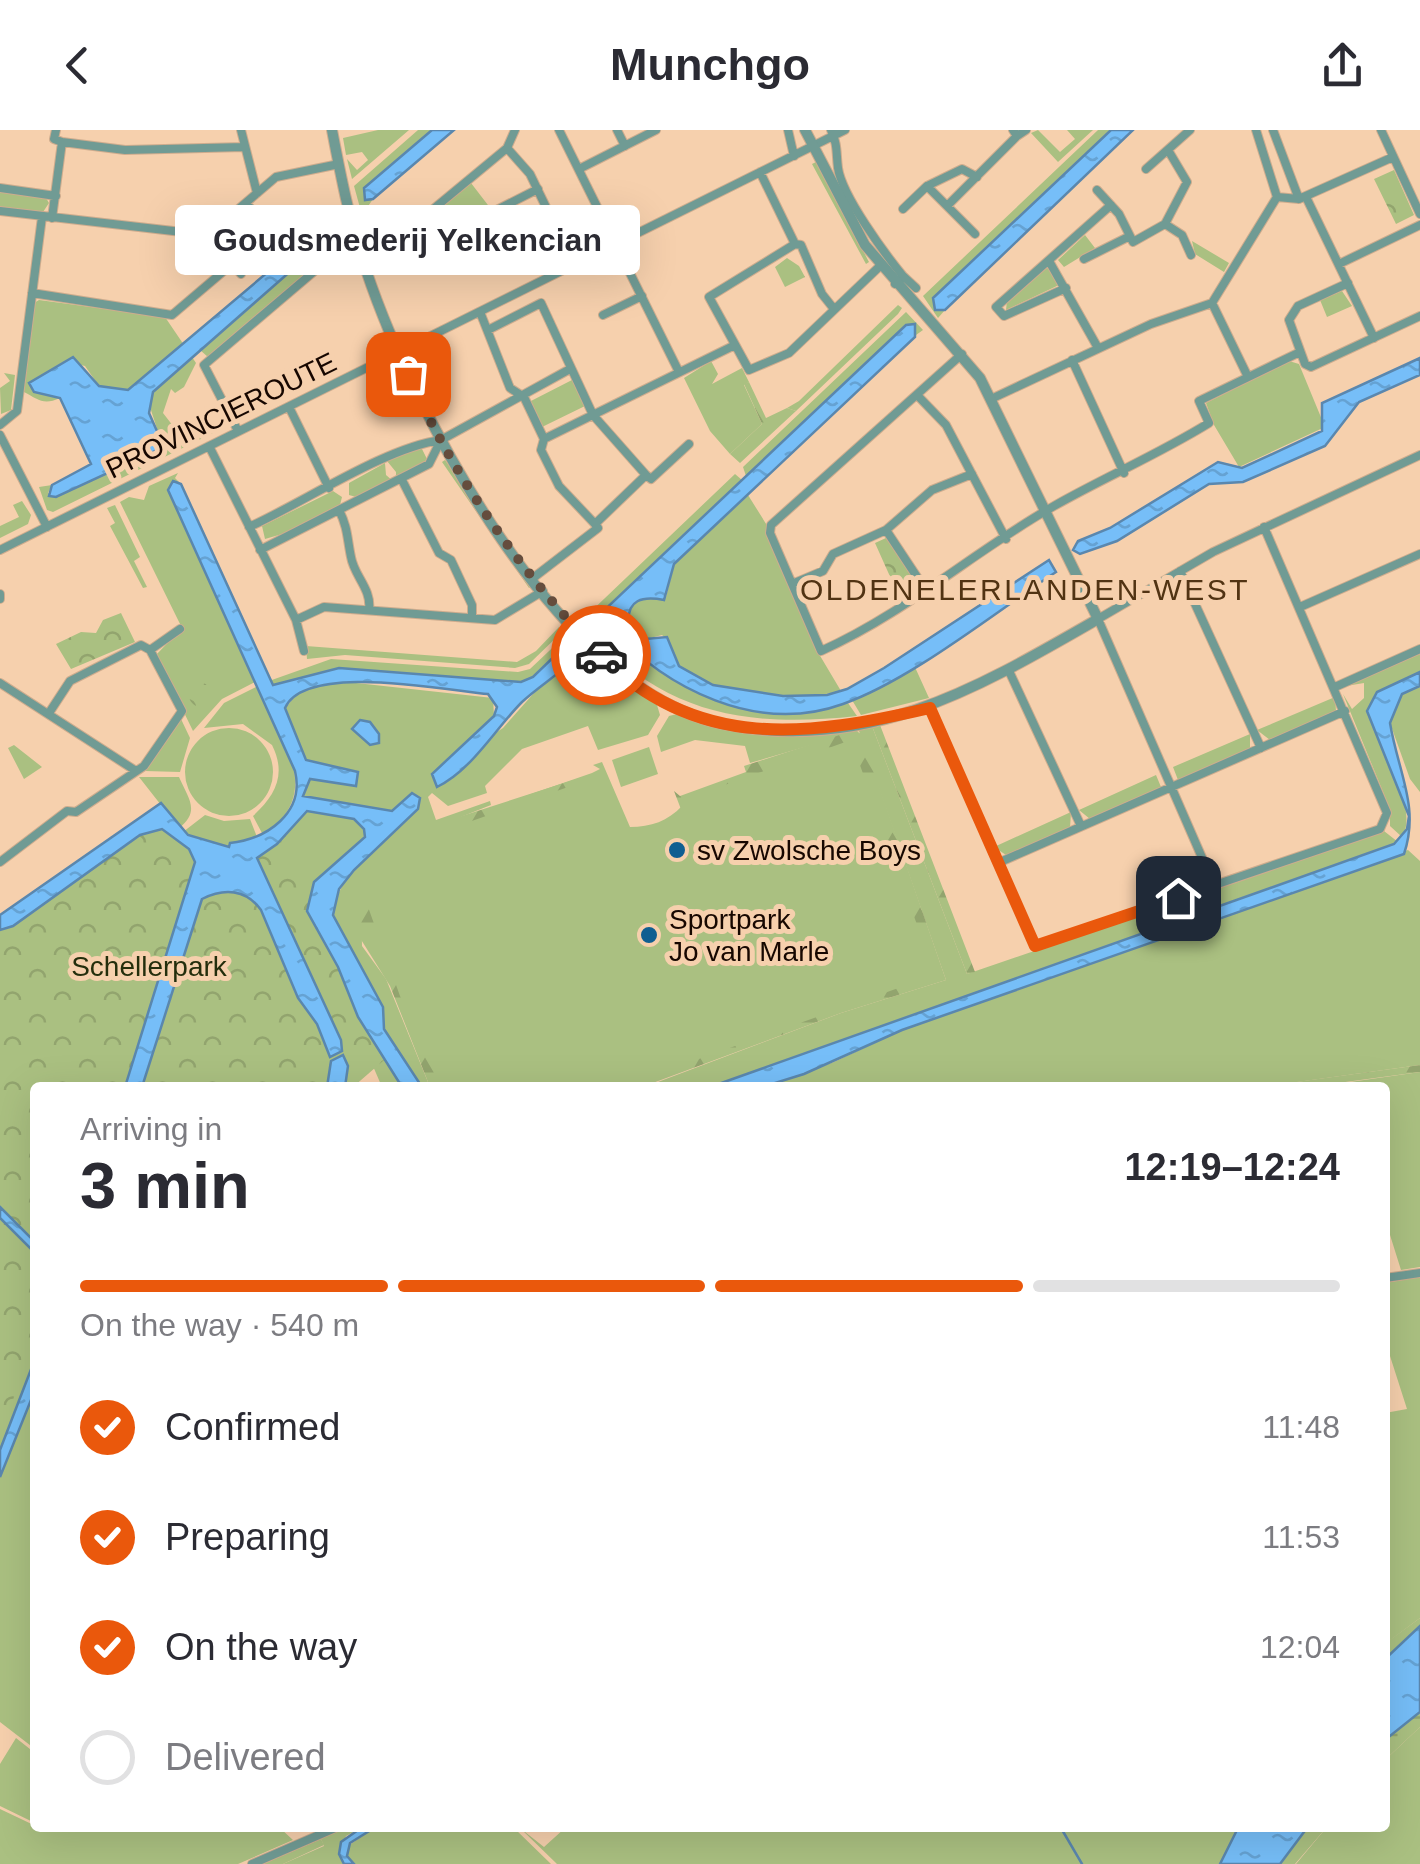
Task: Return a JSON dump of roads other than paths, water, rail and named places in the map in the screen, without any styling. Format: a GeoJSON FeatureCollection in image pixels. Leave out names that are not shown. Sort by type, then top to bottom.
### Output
{"type":"FeatureCollection","features":[{"type":"Feature","properties":{"kind":"street"},"geometry":{"type":"LineString","coordinates":[[56,130],[54,139],[62,142],[125,150],[244,147]]}},
{"type":"Feature","properties":{"kind":"street"},"geometry":{"type":"LineString","coordinates":[[241,130],[257,192]]}},
{"type":"Feature","properties":{"kind":"street"},"geometry":{"type":"LineString","coordinates":[[332,130],[358,248],[398,353],[441,440],[486,513],[543,591],[625,678],[684,713],[733,726],[804,730],[853,726],[930,708],[1009,671],[1264,527],[1419,458]]}},
{"type":"Feature","properties":{"kind":"street"},"geometry":{"type":"LineString","coordinates":[[421,241],[417,233],[420,220],[507,148],[515,130]]}},
{"type":"Feature","properties":{"kind":"street"},"geometry":{"type":"LineString","coordinates":[[559,130],[679,372]]}},
{"type":"Feature","properties":{"kind":"street"},"geometry":{"type":"LineString","coordinates":[[617,130],[625,146]]}},
{"type":"Feature","properties":{"kind":"street"},"geometry":{"type":"LineString","coordinates":[[579,169],[656,130]]}},
{"type":"Feature","properties":{"kind":"street"},"geometry":{"type":"LineString","coordinates":[[788,130],[794,156]]}},
{"type":"Feature","properties":{"kind":"street"},"geometry":{"type":"LineString","coordinates":[[805,130],[850,222],[880,266],[916,288]]}},
{"type":"Feature","properties":{"kind":"street","name":"PROVINCIEROUTE"},"geometry":{"type":"LineString","coordinates":[[0,550],[794,156],[833,133],[846,130]]}},
{"type":"Feature","properties":{"kind":"street"},"geometry":{"type":"LineString","coordinates":[[948,206],[1015,133],[1026,130]]}},
{"type":"Feature","properties":{"kind":"street"},"geometry":{"type":"LineString","coordinates":[[1146,170],[1190,130]]}},
{"type":"Feature","properties":{"kind":"street"},"geometry":{"type":"LineString","coordinates":[[990,399],[1098,348],[1212,303],[1276,197],[1256,130]]}},
{"type":"Feature","properties":{"kind":"street"},"geometry":{"type":"LineString","coordinates":[[1273,130],[1374,338]]}},
{"type":"Feature","properties":{"kind":"street"},"geometry":{"type":"LineString","coordinates":[[1381,130],[1420,214]]}},
{"type":"Feature","properties":{"kind":"street"},"geometry":{"type":"LineString","coordinates":[[833,133],[838,171],[876,243],[899,280],[962,354],[990,399],[1098,619],[1214,885]]}},
{"type":"Feature","properties":{"kind":"street"},"geometry":{"type":"LineString","coordinates":[[0,425],[17,411],[32,293],[47,217],[56,196],[62,142]]}},
{"type":"Feature","properties":{"kind":"street"},"geometry":{"type":"LineString","coordinates":[[507,148],[538,190],[574,265]]}},
{"type":"Feature","properties":{"kind":"street"},"geometry":{"type":"LineString","coordinates":[[1097,190],[1112,206],[1132,242],[1165,224],[1188,182],[1168,150]]}},
{"type":"Feature","properties":{"kind":"street"},"geometry":{"type":"LineString","coordinates":[[1276,197],[1303,198],[1392,157]]}},
{"type":"Feature","properties":{"kind":"street"},"geometry":{"type":"LineString","coordinates":[[208,235],[276,178],[339,164]]}},
{"type":"Feature","properties":{"kind":"street"},"geometry":{"type":"LineString","coordinates":[[904,209],[928,186],[962,169],[978,177]]}},
{"type":"Feature","properties":{"kind":"street"},"geometry":{"type":"LineString","coordinates":[[760,172],[794,244]]}},
{"type":"Feature","properties":{"kind":"street"},"geometry":{"type":"LineString","coordinates":[[928,186],[975,234]]}},
{"type":"Feature","properties":{"kind":"street"},"geometry":{"type":"LineString","coordinates":[[0,188],[56,196]]}},
{"type":"Feature","properties":{"kind":"street"},"geometry":{"type":"LineString","coordinates":[[366,270],[421,241],[475,222],[538,190]]}},
{"type":"Feature","properties":{"kind":"street"},"geometry":{"type":"LineString","coordinates":[[246,203],[280,243]]}},
{"type":"Feature","properties":{"kind":"street"},"geometry":{"type":"LineString","coordinates":[[1066,288],[1004,316],[996,307],[1112,206]]}},
{"type":"Feature","properties":{"kind":"street"},"geometry":{"type":"LineString","coordinates":[[0,212],[208,235],[241,274]]}},
{"type":"Feature","properties":{"kind":"street"},"geometry":{"type":"LineString","coordinates":[[1165,224],[1182,235],[1191,255]]}},
{"type":"Feature","properties":{"kind":"street"},"geometry":{"type":"LineString","coordinates":[[1339,264],[1420,225]]}},
{"type":"Feature","properties":{"kind":"street"},"geometry":{"type":"LineString","coordinates":[[1084,260],[1130,236]]}},
{"type":"Feature","properties":{"kind":"street"},"geometry":{"type":"LineString","coordinates":[[834,308],[822,294],[802,245],[794,244],[708,297],[745,365],[754,371],[789,353],[880,266]]}},
{"type":"Feature","properties":{"kind":"street"},"geometry":{"type":"LineString","coordinates":[[204,365],[324,263],[358,248]]}},
{"type":"Feature","properties":{"kind":"street"},"geometry":{"type":"LineString","coordinates":[[1049,261],[1098,348]]}},
{"type":"Feature","properties":{"kind":"street"},"geometry":{"type":"LineString","coordinates":[[32,293],[172,315],[232,264]]}},
{"type":"Feature","properties":{"kind":"street"},"geometry":{"type":"LineString","coordinates":[[1348,283],[1298,306],[1289,327],[1311,368],[1420,316]]}},
{"type":"Feature","properties":{"kind":"street"},"geometry":{"type":"LineString","coordinates":[[603,315],[642,296]]}},
{"type":"Feature","properties":{"kind":"street"},"geometry":{"type":"LineString","coordinates":[[488,330],[541,303],[593,415],[646,475],[651,479],[689,444]]}},
{"type":"Feature","properties":{"kind":"street"},"geometry":{"type":"LineString","coordinates":[[1212,303],[1248,377]]}},
{"type":"Feature","properties":{"kind":"street"},"geometry":{"type":"LineString","coordinates":[[480,312],[500,366],[518,395],[524,396],[544,440],[542,450],[559,486],[598,528],[581,545],[533,578]]}},
{"type":"Feature","properties":{"kind":"street"},"geometry":{"type":"LineString","coordinates":[[544,440],[735,345]]}},
{"type":"Feature","properties":{"kind":"street"},"geometry":{"type":"LineString","coordinates":[[962,354],[771,525],[770,533],[821,651],[866,630],[927,592],[1044,512],[1209,423],[1199,401],[1300,352]]}},
{"type":"Feature","properties":{"kind":"street"},"geometry":{"type":"LineString","coordinates":[[196,354],[238,431]]}},
{"type":"Feature","properties":{"kind":"street"},"geometry":{"type":"LineString","coordinates":[[1072,360],[1124,472]]}},
{"type":"Feature","properties":{"kind":"street"},"geometry":{"type":"LineString","coordinates":[[250,528],[419,444],[441,440],[570,369]]}},
{"type":"Feature","properties":{"kind":"street"},"geometry":{"type":"LineString","coordinates":[[917,395],[946,425],[1006,539]]}},
{"type":"Feature","properties":{"kind":"street"},"geometry":{"type":"LineString","coordinates":[[289,407],[329,488]]}},
{"type":"Feature","properties":{"kind":"street"},"geometry":{"type":"LineString","coordinates":[[0,435],[47,527]]}},
{"type":"Feature","properties":{"kind":"street"},"geometry":{"type":"LineString","coordinates":[[260,550],[429,464],[441,440]]}},
{"type":"Feature","properties":{"kind":"street"},"geometry":{"type":"LineString","coordinates":[[419,444],[431,452],[429,464]]}},
{"type":"Feature","properties":{"kind":"street"},"geometry":{"type":"LineString","coordinates":[[209,446],[296,620],[304,651]]}},
{"type":"Feature","properties":{"kind":"street"},"geometry":{"type":"LineString","coordinates":[[0,465],[12,459]]}},
{"type":"Feature","properties":{"kind":"street"},"geometry":{"type":"LineString","coordinates":[[792,584],[823,571],[833,554],[886,530],[932,490],[972,474]]}},
{"type":"Feature","properties":{"kind":"street"},"geometry":{"type":"LineString","coordinates":[[594,524],[646,475]]}},
{"type":"Feature","properties":{"kind":"street"},"geometry":{"type":"LineString","coordinates":[[402,480],[439,552],[451,560],[472,605],[472,618]]}},
{"type":"Feature","properties":{"kind":"street"},"geometry":{"type":"LineString","coordinates":[[339,483],[350,504]]}},
{"type":"Feature","properties":{"kind":"street"},"geometry":{"type":"LineString","coordinates":[[339,510],[352,536],[350,558],[371,598],[369,610]]}},
{"type":"Feature","properties":{"kind":"street"},"geometry":{"type":"LineString","coordinates":[[930,708],[1035,946],[1385,825],[1387,813],[1264,527]]}},
{"type":"Feature","properties":{"kind":"street"},"geometry":{"type":"LineString","coordinates":[[886,530],[927,592]]}},
{"type":"Feature","properties":{"kind":"street"},"geometry":{"type":"LineString","coordinates":[[1300,607],[1420,554]]}},
{"type":"Feature","properties":{"kind":"street"},"geometry":{"type":"LineString","coordinates":[[1180,571],[1261,748]]}},
{"type":"Feature","properties":{"kind":"street"},"geometry":{"type":"LineString","coordinates":[[296,620],[324,606],[495,620],[543,591]]}},
{"type":"Feature","properties":{"kind":"street"},"geometry":{"type":"LineString","coordinates":[[150,650],[180,629]]}},
{"type":"Feature","properties":{"kind":"street"},"geometry":{"type":"LineString","coordinates":[[0,862],[67,810],[76,812],[136,771],[182,711],[150,650],[141,645],[76,678],[49,713]]}},
{"type":"Feature","properties":{"kind":"street"},"geometry":{"type":"LineString","coordinates":[[1335,687],[1420,649]]}},
{"type":"Feature","properties":{"kind":"street"},"geometry":{"type":"LineString","coordinates":[[1009,671],[1081,826]]}},
{"type":"Feature","properties":{"kind":"street"},"geometry":{"type":"LineString","coordinates":[[0,683],[136,771]]}},
{"type":"Feature","properties":{"kind":"street"},"geometry":{"type":"LineString","coordinates":[[998,862],[1345,711]]}},
{"type":"Feature","properties":{"kind":"street"},"geometry":{"type":"LineString","coordinates":[[1390,1277],[1420,1273]]}},
{"type":"Feature","properties":{"kind":"street"},"geometry":{"type":"LineString","coordinates":[[252,1864],[325,1832]]}},
{"type":"Feature","properties":{"kind":"water"},"geometry":{"type":"Polygon","coordinates":[[[432,130],[454,130],[373,199],[365,200],[364,188],[432,130]]]}},
{"type":"Feature","properties":{"kind":"water"},"geometry":{"type":"Polygon","coordinates":[[[1111,130],[1133,130],[945,310],[935,310],[933,298],[1111,130]]]}},
{"type":"Feature","properties":{"kind":"water"},"geometry":{"type":"Polygon","coordinates":[[[326,223],[333,226],[334,233],[153,392],[149,413],[164,447],[56,497],[49,496],[52,485],[91,464],[60,398],[34,392],[29,383],[73,357],[99,386],[128,390],[326,223]]]}},
{"type":"Feature","properties":{"kind":"water"},"geometry":{"type":"Polygon","coordinates":[[[915,324],[915,337],[674,564],[664,600],[643,599],[633,605],[629,625],[645,639],[667,637],[679,666],[713,685],[783,696],[827,695],[847,689],[884,668],[1049,560],[1056,572],[896,679],[843,704],[811,712],[778,714],[746,710],[715,700],[658,670],[610,627],[596,628],[598,616],[906,325],[915,324]]]}},
{"type":"Feature","properties":{"kind":"water"},"geometry":{"type":"Polygon","coordinates":[[[1420,358],[1420,375],[1359,402],[1325,446],[1243,482],[1209,484],[1117,541],[1080,554],[1073,550],[1078,541],[1110,528],[1218,462],[1242,468],[1322,431],[1322,403],[1420,358]]]}},
{"type":"Feature","properties":{"kind":"water"},"geometry":{"type":"Polygon","coordinates":[[[173,481],[181,484],[273,685],[339,668],[521,682],[533,677],[566,645],[574,648],[577,656],[522,702],[461,770],[437,787],[432,774],[494,716],[497,707],[488,694],[347,682],[298,694],[285,708],[306,760],[358,772],[356,786],[310,779],[303,796],[392,811],[412,793],[420,798],[418,809],[339,889],[333,915],[383,1007],[384,1029],[419,1082],[399,1082],[358,1017],[338,967],[307,911],[314,882],[365,837],[364,829],[354,819],[307,811],[277,844],[257,858],[341,1040],[342,1051],[330,1057],[317,1024],[298,998],[261,910],[242,894],[218,893],[202,899],[144,1082],[127,1082],[195,862],[189,849],[162,829],[140,835],[13,926],[0,930],[0,915],[161,803],[188,835],[229,847],[230,843],[269,830],[289,811],[294,799],[295,771],[168,490],[173,481]]]}},
{"type":"Feature","properties":{"kind":"water"},"geometry":{"type":"Polygon","coordinates":[[[1420,672],[1420,686],[1402,694],[1390,723],[1409,805],[1410,821],[1404,854],[902,1030],[804,1074],[778,1082],[724,1082],[1394,844],[1407,829],[1409,816],[1367,711],[1377,692],[1420,672]]]}},
{"type":"Feature","properties":{"kind":"water"},"geometry":{"type":"Polygon","coordinates":[[[360,720],[370,722],[379,734],[379,743],[370,745],[352,729],[360,720]]]}},
{"type":"Feature","properties":{"kind":"water"},"geometry":{"type":"Polygon","coordinates":[[[343,1055],[348,1066],[346,1082],[328,1082],[331,1061],[343,1055]]]}},
{"type":"Feature","properties":{"kind":"water"},"geometry":{"type":"Polygon","coordinates":[[[0,1207],[30,1237],[30,1248],[0,1218],[0,1207]]]}},
{"type":"Feature","properties":{"kind":"water"},"geometry":{"type":"Polygon","coordinates":[[[30,1372],[30,1402],[0,1477],[0,1450],[30,1372]]]}},
{"type":"Feature","properties":{"kind":"water"},"geometry":{"type":"Polygon","coordinates":[[[1420,1626],[1420,1712],[1390,1736],[1390,1654],[1420,1626]]]}},
{"type":"Feature","properties":{"kind":"water"},"geometry":{"type":"Polygon","coordinates":[[[355,1832],[368,1832],[350,1843],[347,1856],[354,1864],[344,1864],[339,1854],[341,1842],[355,1832]]]}},
{"type":"Feature","properties":{"kind":"water"},"geometry":{"type":"Polygon","coordinates":[[[1236,1832],[1304,1832],[1280,1864],[1220,1864],[1236,1832]]]}},
{"type":"Feature","properties":{"kind":"waterway"},"geometry":{"type":"LineString","coordinates":[[1063,1832],[1082,1864]]}},
{"type":"Feature","properties":{"kind":"place","name":"Goudsmederij Yelkencian"},"geometry":{"type":"Point","coordinates":[408,374]}},
{"type":"Feature","properties":{"kind":"place","name":"sv Zwolsche Boys"},"geometry":{"type":"Point","coordinates":[677,850]}},
{"type":"Feature","properties":{"kind":"place","name":"Sportpark Jo van Marle"},"geometry":{"type":"Point","coordinates":[649,935]}},
{"type":"Feature","properties":{"kind":"district","name":"OLDENELERLANDEN-WEST"},"geometry":{"type":"Point","coordinates":[1025,590]}},
{"type":"Feature","properties":{"kind":"park label","name":"Schellerpark"},"geometry":{"type":"Point","coordinates":[149,966]}}]}
